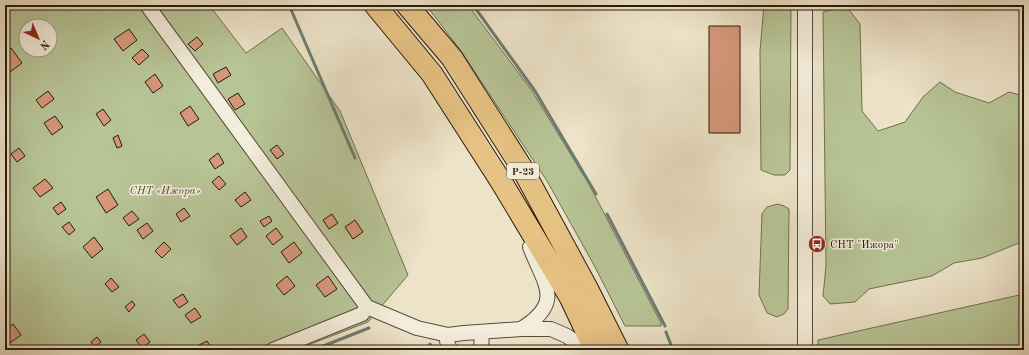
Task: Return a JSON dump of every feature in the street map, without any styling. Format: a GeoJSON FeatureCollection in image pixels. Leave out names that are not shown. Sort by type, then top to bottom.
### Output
{"type":"FeatureCollection","features":[{"type":"Feature","properties":{"kind":"highway","name":"Р-23"},"geometry":{"type":"LineString","coordinates":[[375,5],[432,74],[528,226],[570,297],[595,350]]}},
{"type":"Feature","properties":{"kind":"highway","name":"Р-23"},"geometry":{"type":"LineString","coordinates":[[407,5],[452,58],[522,168],[588,288],[618,350]]}},
{"type":"Feature","properties":{"kind":"street"},"geometry":{"type":"LineString","coordinates":[[147,5],[367,307],[417,328],[448,336],[464,333],[521,329],[551,329],[567,336],[574,341],[581,350]]}},
{"type":"Feature","properties":{"kind":"street"},"geometry":{"type":"LineString","coordinates":[[805,5],[805,349]]}},
{"type":"Feature","properties":{"kind":"street"},"geometry":{"type":"LineString","coordinates":[[521,329],[537,317],[542,311],[546,305],[548,296],[543,274],[530,248],[528,226]]}},
{"type":"Feature","properties":{"kind":"street"},"geometry":{"type":"LineString","coordinates":[[273,350],[362,314],[367,307]]}},
{"type":"Feature","properties":{"kind":"street"},"geometry":{"type":"LineString","coordinates":[[481,350],[482,332]]}},
{"type":"Feature","properties":{"kind":"street"},"geometry":{"type":"LineString","coordinates":[[448,336],[447,341],[450,350]]}},
{"type":"Feature","properties":{"kind":"green space","name":"СНТ «Ижора»"},"geometry":{"type":"Polygon","coordinates":[[[5,5],[209,5],[246,53],[282,28],[340,111],[408,275],[368,322],[295,350],[5,350],[5,5]]]}},
{"type":"Feature","properties":{"kind":"green space"},"geometry":{"type":"Polygon","coordinates":[[[426,5],[468,5],[532,91],[590,186],[661,323],[661,326],[625,326],[594,265],[547,181],[461,51],[426,5]]]}},
{"type":"Feature","properties":{"kind":"green space"},"geometry":{"type":"Polygon","coordinates":[[[764,5],[791,5],[790,170],[785,175],[774,175],[761,170],[760,51],[764,5]]]}},
{"type":"Feature","properties":{"kind":"green space"},"geometry":{"type":"Polygon","coordinates":[[[846,6],[860,24],[862,111],[878,131],[905,122],[923,97],[940,82],[955,92],[989,103],[1009,92],[1024,96],[1024,241],[982,258],[954,263],[932,276],[869,289],[855,302],[830,304],[823,296],[826,266],[823,12],[846,6]]]}},
{"type":"Feature","properties":{"kind":"green space"},"geometry":{"type":"Polygon","coordinates":[[[778,204],[789,209],[788,309],[784,314],[777,317],[767,313],[759,295],[762,214],[767,207],[778,204]]]}},
{"type":"Feature","properties":{"kind":"green space"},"geometry":{"type":"Polygon","coordinates":[[[1024,294],[1024,350],[818,350],[818,340],[1024,294]]]}},
{"type":"Feature","properties":{"kind":"building"},"geometry":{"type":"Polygon","coordinates":[[[709,26],[740,26],[740,133],[709,133],[709,26]]]}},
{"type":"Feature","properties":{"kind":"building"},"geometry":{"type":"Polygon","coordinates":[[[129,29],[137,40],[123,51],[114,39],[129,29]]]}},
{"type":"Feature","properties":{"kind":"building"},"geometry":{"type":"Polygon","coordinates":[[[197,37],[203,44],[195,51],[188,44],[197,37]]]}},
{"type":"Feature","properties":{"kind":"building"},"geometry":{"type":"Polygon","coordinates":[[[11,48],[22,63],[6,75],[5,73],[5,53],[11,48]]]}},
{"type":"Feature","properties":{"kind":"building"},"geometry":{"type":"Polygon","coordinates":[[[142,49],[149,56],[139,65],[132,58],[142,49]]]}},
{"type":"Feature","properties":{"kind":"building"},"geometry":{"type":"Polygon","coordinates":[[[226,67],[231,75],[218,83],[213,74],[226,67]]]}},
{"type":"Feature","properties":{"kind":"building"},"geometry":{"type":"Polygon","coordinates":[[[155,74],[163,86],[153,93],[145,82],[155,74]]]}},
{"type":"Feature","properties":{"kind":"building"},"geometry":{"type":"Polygon","coordinates":[[[48,91],[54,99],[42,108],[36,100],[48,91]]]}},
{"type":"Feature","properties":{"kind":"building"},"geometry":{"type":"Polygon","coordinates":[[[238,93],[245,104],[235,110],[228,99],[238,93]]]}},
{"type":"Feature","properties":{"kind":"building"},"geometry":{"type":"Polygon","coordinates":[[[190,106],[199,119],[188,126],[180,113],[190,106]]]}},
{"type":"Feature","properties":{"kind":"building"},"geometry":{"type":"Polygon","coordinates":[[[103,109],[111,120],[104,126],[96,114],[103,109]]]}},
{"type":"Feature","properties":{"kind":"building"},"geometry":{"type":"Polygon","coordinates":[[[55,116],[63,127],[52,135],[44,123],[55,116]]]}},
{"type":"Feature","properties":{"kind":"building"},"geometry":{"type":"Polygon","coordinates":[[[118,135],[122,146],[117,148],[113,138],[118,135]]]}},
{"type":"Feature","properties":{"kind":"building"},"geometry":{"type":"Polygon","coordinates":[[[277,145],[284,154],[277,159],[270,150],[277,145]]]}},
{"type":"Feature","properties":{"kind":"building"},"geometry":{"type":"Polygon","coordinates":[[[19,148],[25,156],[17,162],[11,154],[19,148]]]}},
{"type":"Feature","properties":{"kind":"building"},"geometry":{"type":"Polygon","coordinates":[[[218,153],[224,163],[215,169],[209,160],[218,153]]]}},
{"type":"Feature","properties":{"kind":"building"},"geometry":{"type":"Polygon","coordinates":[[[219,176],[226,184],[219,190],[212,182],[219,176]]]}},
{"type":"Feature","properties":{"kind":"building"},"geometry":{"type":"Polygon","coordinates":[[[45,179],[53,188],[40,197],[33,188],[45,179]]]}},
{"type":"Feature","properties":{"kind":"building"},"geometry":{"type":"Polygon","coordinates":[[[108,189],[118,205],[106,213],[96,197],[108,189]]]}},
{"type":"Feature","properties":{"kind":"building"},"geometry":{"type":"Polygon","coordinates":[[[245,192],[251,200],[241,207],[235,200],[245,192]]]}},
{"type":"Feature","properties":{"kind":"building"},"geometry":{"type":"Polygon","coordinates":[[[61,202],[66,209],[58,215],[53,208],[61,202]]]}},
{"type":"Feature","properties":{"kind":"building"},"geometry":{"type":"Polygon","coordinates":[[[184,208],[190,216],[181,222],[176,214],[184,208]]]}},
{"type":"Feature","properties":{"kind":"building"},"geometry":{"type":"Polygon","coordinates":[[[132,211],[139,219],[129,226],[123,218],[132,211]]]}},
{"type":"Feature","properties":{"kind":"building"},"geometry":{"type":"Polygon","coordinates":[[[332,214],[338,223],[329,229],[323,220],[332,214]]]}},
{"type":"Feature","properties":{"kind":"building"},"geometry":{"type":"Polygon","coordinates":[[[269,216],[272,221],[264,227],[260,221],[269,216]]]}},
{"type":"Feature","properties":{"kind":"building"},"geometry":{"type":"Polygon","coordinates":[[[355,220],[363,232],[353,239],[345,227],[355,220]]]}},
{"type":"Feature","properties":{"kind":"building"},"geometry":{"type":"Polygon","coordinates":[[[69,222],[75,230],[69,235],[62,227],[69,222]]]}},
{"type":"Feature","properties":{"kind":"building"},"geometry":{"type":"Polygon","coordinates":[[[147,223],[153,231],[143,239],[137,230],[147,223]]]}},
{"type":"Feature","properties":{"kind":"building"},"geometry":{"type":"Polygon","coordinates":[[[241,228],[247,237],[237,245],[230,236],[241,228]]]}},
{"type":"Feature","properties":{"kind":"building"},"geometry":{"type":"Polygon","coordinates":[[[276,228],[283,237],[273,245],[266,236],[276,228]]]}},
{"type":"Feature","properties":{"kind":"building"},"geometry":{"type":"Polygon","coordinates":[[[94,237],[103,249],[92,258],[83,247],[94,237]]]}},
{"type":"Feature","properties":{"kind":"building"},"geometry":{"type":"Polygon","coordinates":[[[164,242],[171,249],[162,258],[155,251],[164,242]]]}},
{"type":"Feature","properties":{"kind":"building"},"geometry":{"type":"Polygon","coordinates":[[[294,242],[302,253],[289,263],[281,252],[294,242]]]}},
{"type":"Feature","properties":{"kind":"building"},"geometry":{"type":"Polygon","coordinates":[[[287,276],[295,286],[284,295],[276,285],[287,276]]]}},
{"type":"Feature","properties":{"kind":"building"},"geometry":{"type":"Polygon","coordinates":[[[328,276],[337,289],[325,297],[316,285],[328,276]]]}},
{"type":"Feature","properties":{"kind":"building"},"geometry":{"type":"Polygon","coordinates":[[[111,278],[119,287],[112,292],[105,284],[111,278]]]}},
{"type":"Feature","properties":{"kind":"building"},"geometry":{"type":"Polygon","coordinates":[[[183,294],[188,302],[179,308],[173,300],[183,294]]]}},
{"type":"Feature","properties":{"kind":"building"},"geometry":{"type":"Polygon","coordinates":[[[132,301],[135,305],[129,312],[125,307],[132,301]]]}},
{"type":"Feature","properties":{"kind":"building"},"geometry":{"type":"Polygon","coordinates":[[[195,308],[201,317],[191,323],[185,315],[195,308]]]}},
{"type":"Feature","properties":{"kind":"building"},"geometry":{"type":"Polygon","coordinates":[[[13,324],[21,335],[7,345],[5,343],[5,330],[13,324]]]}},
{"type":"Feature","properties":{"kind":"building"},"geometry":{"type":"Polygon","coordinates":[[[144,334],[150,342],[142,348],[136,340],[144,334]]]}},
{"type":"Feature","properties":{"kind":"building"},"geometry":{"type":"Polygon","coordinates":[[[97,337],[101,342],[95,347],[91,342],[97,337]]]}},
{"type":"Feature","properties":{"kind":"building"},"geometry":{"type":"Polygon","coordinates":[[[207,341],[211,347],[206,350],[202,350],[199,345],[207,341]]]}},
{"type":"Feature","properties":{"kind":"waterway"},"geometry":{"type":"LineString","coordinates":[[289,5],[355,158]]}},
{"type":"Feature","properties":{"kind":"waterway"},"geometry":{"type":"LineString","coordinates":[[473,5],[535,91],[596,194]]}},
{"type":"Feature","properties":{"kind":"waterway"},"geometry":{"type":"LineString","coordinates":[[607,214],[665,326]]}},
{"type":"Feature","properties":{"kind":"waterway"},"geometry":{"type":"LineString","coordinates":[[313,350],[369,328]]}},
{"type":"Feature","properties":{"kind":"waterway"},"geometry":{"type":"LineString","coordinates":[[666,332],[673,350]]}},
{"type":"Feature","properties":{"kind":"waterway"},"geometry":{"type":"LineString","coordinates":[[430,344],[433,350]]}},
{"type":"Feature","properties":{"kind":"place","name":"СНТ \"Ижора\""},"geometry":{"type":"Point","coordinates":[817,244]}}]}
